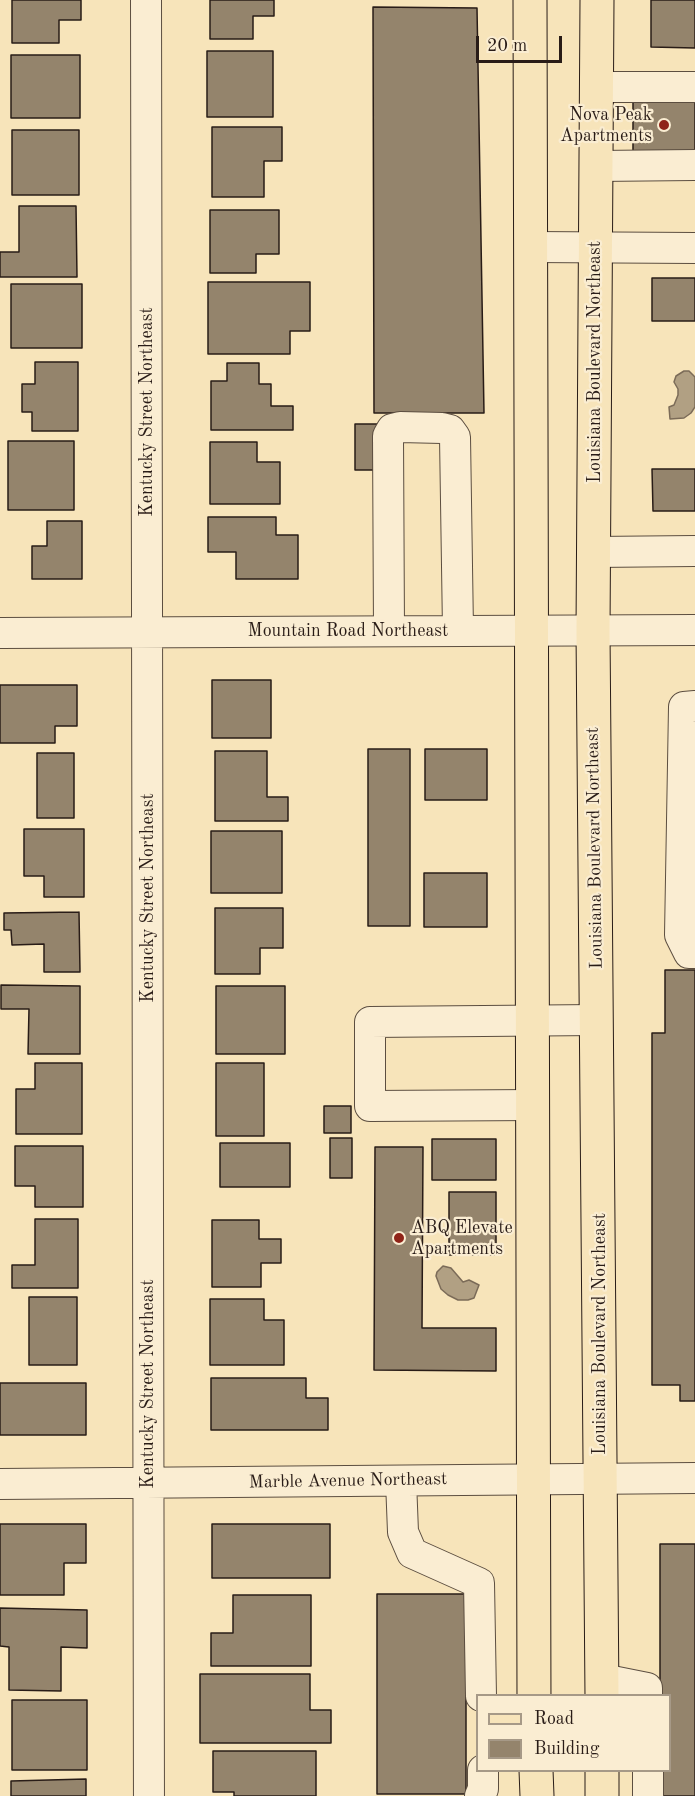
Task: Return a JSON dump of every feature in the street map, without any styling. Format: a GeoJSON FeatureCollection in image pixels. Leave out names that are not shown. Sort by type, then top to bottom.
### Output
{"type":"FeatureCollection","features":[{"type":"Feature","properties":{"kind":"main road"},"geometry":{"type":"LineString","coordinates":[[530,0],[534,1694]]}},
{"type":"Feature","properties":{"kind":"main road","name":"Louisiana Boulevard Northeast"},"geometry":{"type":"LineString","coordinates":[[597,0],[593,631],[602,1687]]}},
{"type":"Feature","properties":{"kind":"main road"},"geometry":{"type":"LineString","coordinates":[[536,1772],[537,1796]]}},
{"type":"Feature","properties":{"kind":"main road"},"geometry":{"type":"LineString","coordinates":[[602,1772],[602,1796]]}},
{"type":"Feature","properties":{"kind":"street","name":"Kentucky Street Northeast"},"geometry":{"type":"LineString","coordinates":[[146,0],[149,1796]]}},
{"type":"Feature","properties":{"kind":"street"},"geometry":{"type":"LineString","coordinates":[[597,87],[695,87]]}},
{"type":"Feature","properties":{"kind":"street"},"geometry":{"type":"LineString","coordinates":[[596,166],[695,165]]}},
{"type":"Feature","properties":{"kind":"street"},"geometry":{"type":"LineString","coordinates":[[532,247],[695,248]]}},
{"type":"Feature","properties":{"kind":"street"},"geometry":{"type":"LineString","coordinates":[[389,630],[388,436],[392,429],[399,427],[442,428],[450,430],[455,437],[458,630]]}},
{"type":"Feature","properties":{"kind":"street"},"geometry":{"type":"LineString","coordinates":[[594,552],[695,551]]}},
{"type":"Feature","properties":{"kind":"street","name":"Mountain Road Northeast"},"geometry":{"type":"LineString","coordinates":[[0,633],[695,630]]}},
{"type":"Feature","properties":{"kind":"street"},"geometry":{"type":"LineString","coordinates":[[695,706],[684,707],[688,909],[680,934],[689,953],[695,953]]}},
{"type":"Feature","properties":{"kind":"street"},"geometry":{"type":"LineString","coordinates":[[534,1105],[370,1106],[370,1022],[597,1020]]}},
{"type":"Feature","properties":{"kind":"street","name":"Marble Avenue Northeast"},"geometry":{"type":"LineString","coordinates":[[0,1484],[695,1478]]}},
{"type":"Feature","properties":{"kind":"street"},"geometry":{"type":"LineString","coordinates":[[401,1481],[403,1532],[412,1553],[479,1583],[481,1694]]}},
{"type":"Feature","properties":{"kind":"street"},"geometry":{"type":"LineString","coordinates":[[602,1687],[647,1688],[647,1694]]}},
{"type":"Feature","properties":{"kind":"street"},"geometry":{"type":"LineString","coordinates":[[480,1796],[483,1789],[483,1772]]}},
{"type":"Feature","properties":{"kind":"street"},"geometry":{"type":"LineString","coordinates":[[648,1772],[648,1796]]}},
{"type":"Feature","properties":{"kind":"shaded area"},"geometry":{"type":"Polygon","coordinates":[[[689,371],[695,377],[695,407],[684,418],[670,419],[669,407],[674,405],[678,395],[674,382],[676,376],[689,371]]]}},
{"type":"Feature","properties":{"kind":"shaded area"},"geometry":{"type":"Polygon","coordinates":[[[443,1266],[451,1268],[463,1282],[469,1280],[479,1285],[474,1298],[458,1300],[441,1289],[436,1276],[443,1266]]]}},
{"type":"Feature","properties":{"kind":"building"},"geometry":{"type":"Polygon","coordinates":[[[12,0],[81,0],[81,20],[59,20],[59,43],[12,43],[12,0]]]}},
{"type":"Feature","properties":{"kind":"building"},"geometry":{"type":"Polygon","coordinates":[[[210,0],[274,0],[274,16],[253,16],[253,39],[210,39],[210,0]]]}},
{"type":"Feature","properties":{"kind":"building"},"geometry":{"type":"Polygon","coordinates":[[[651,0],[695,0],[695,48],[651,47],[651,0]]]}},
{"type":"Feature","properties":{"kind":"building"},"geometry":{"type":"Polygon","coordinates":[[[373,7],[477,8],[484,413],[374,413],[373,7]]]}},
{"type":"Feature","properties":{"kind":"building"},"geometry":{"type":"Polygon","coordinates":[[[207,51],[273,51],[273,117],[207,117],[207,51]]]}},
{"type":"Feature","properties":{"kind":"building"},"geometry":{"type":"Polygon","coordinates":[[[11,55],[80,55],[80,118],[11,118],[11,55]]]}},
{"type":"Feature","properties":{"kind":"building","name":"Nova Peak Apartments"},"geometry":{"type":"Polygon","coordinates":[[[633,98],[695,98],[695,151],[633,151],[633,98]]]}},
{"type":"Feature","properties":{"kind":"building"},"geometry":{"type":"Polygon","coordinates":[[[212,127],[282,127],[282,161],[264,161],[264,197],[212,197],[212,127]]]}},
{"type":"Feature","properties":{"kind":"building"},"geometry":{"type":"Polygon","coordinates":[[[12,130],[79,130],[79,195],[12,195],[12,130]]]}},
{"type":"Feature","properties":{"kind":"building"},"geometry":{"type":"Polygon","coordinates":[[[19,206],[76,206],[77,277],[0,277],[0,252],[19,252],[19,206]]]}},
{"type":"Feature","properties":{"kind":"building"},"geometry":{"type":"Polygon","coordinates":[[[210,210],[279,210],[279,254],[256,254],[256,273],[210,273],[210,210]]]}},
{"type":"Feature","properties":{"kind":"building"},"geometry":{"type":"Polygon","coordinates":[[[652,278],[695,278],[695,321],[652,321],[652,278]]]}},
{"type":"Feature","properties":{"kind":"building"},"geometry":{"type":"Polygon","coordinates":[[[208,282],[310,282],[310,331],[290,331],[290,354],[208,354],[208,282]]]}},
{"type":"Feature","properties":{"kind":"building"},"geometry":{"type":"Polygon","coordinates":[[[11,284],[82,284],[82,348],[11,348],[11,284]]]}},
{"type":"Feature","properties":{"kind":"building"},"geometry":{"type":"Polygon","coordinates":[[[35,362],[78,362],[78,431],[32,431],[32,412],[22,412],[22,384],[35,384],[35,362]]]}},
{"type":"Feature","properties":{"kind":"building"},"geometry":{"type":"Polygon","coordinates":[[[227,363],[259,363],[259,384],[271,384],[271,406],[293,406],[293,430],[211,430],[211,381],[227,381],[227,363]]]}},
{"type":"Feature","properties":{"kind":"building"},"geometry":{"type":"Polygon","coordinates":[[[355,424],[381,424],[381,470],[355,470],[355,424]]]}},
{"type":"Feature","properties":{"kind":"building"},"geometry":{"type":"Polygon","coordinates":[[[8,441],[74,441],[74,510],[8,510],[8,441]]]}},
{"type":"Feature","properties":{"kind":"building"},"geometry":{"type":"Polygon","coordinates":[[[210,442],[257,442],[257,462],[280,462],[280,504],[210,504],[210,442]]]}},
{"type":"Feature","properties":{"kind":"building"},"geometry":{"type":"Polygon","coordinates":[[[652,469],[695,469],[695,511],[653,511],[652,469]]]}},
{"type":"Feature","properties":{"kind":"building"},"geometry":{"type":"Polygon","coordinates":[[[208,517],[276,517],[276,535],[298,535],[298,579],[236,579],[236,552],[208,552],[208,517]]]}},
{"type":"Feature","properties":{"kind":"building"},"geometry":{"type":"Polygon","coordinates":[[[47,521],[82,521],[82,579],[32,579],[32,546],[47,546],[47,521]]]}},
{"type":"Feature","properties":{"kind":"building"},"geometry":{"type":"Polygon","coordinates":[[[212,680],[271,680],[271,738],[212,738],[212,680]]]}},
{"type":"Feature","properties":{"kind":"building"},"geometry":{"type":"Polygon","coordinates":[[[0,685],[77,685],[77,726],[55,726],[55,743],[0,743],[0,685]]]}},
{"type":"Feature","properties":{"kind":"building"},"geometry":{"type":"Polygon","coordinates":[[[368,749],[410,749],[410,926],[368,926],[368,749]]]}},
{"type":"Feature","properties":{"kind":"building"},"geometry":{"type":"Polygon","coordinates":[[[425,749],[487,749],[487,800],[425,800],[425,749]]]}},
{"type":"Feature","properties":{"kind":"building"},"geometry":{"type":"Polygon","coordinates":[[[215,751],[267,751],[267,797],[288,797],[288,821],[215,821],[215,751]]]}},
{"type":"Feature","properties":{"kind":"building"},"geometry":{"type":"Polygon","coordinates":[[[37,753],[74,753],[74,818],[37,818],[37,753]]]}},
{"type":"Feature","properties":{"kind":"building"},"geometry":{"type":"Polygon","coordinates":[[[24,829],[84,829],[84,897],[44,897],[44,876],[24,876],[24,829]]]}},
{"type":"Feature","properties":{"kind":"building"},"geometry":{"type":"Polygon","coordinates":[[[211,831],[282,831],[282,893],[211,893],[211,831]]]}},
{"type":"Feature","properties":{"kind":"building"},"geometry":{"type":"Polygon","coordinates":[[[424,873],[487,873],[487,927],[424,927],[424,873]]]}},
{"type":"Feature","properties":{"kind":"building"},"geometry":{"type":"Polygon","coordinates":[[[215,908],[283,908],[283,948],[260,948],[260,974],[215,974],[215,908]]]}},
{"type":"Feature","properties":{"kind":"building"},"geometry":{"type":"Polygon","coordinates":[[[79,912],[80,972],[44,972],[44,944],[12,945],[11,930],[4,930],[4,913],[79,912]]]}},
{"type":"Feature","properties":{"kind":"building"},"geometry":{"type":"Polygon","coordinates":[[[665,970],[695,970],[695,1401],[680,1401],[680,1385],[652,1385],[652,1033],[665,1033],[665,970]]]}},
{"type":"Feature","properties":{"kind":"building"},"geometry":{"type":"Polygon","coordinates":[[[1,985],[80,986],[80,1054],[28,1054],[29,1009],[1,1009],[1,985]]]}},
{"type":"Feature","properties":{"kind":"building"},"geometry":{"type":"Polygon","coordinates":[[[216,986],[285,986],[285,1054],[216,1054],[216,986]]]}},
{"type":"Feature","properties":{"kind":"building"},"geometry":{"type":"Polygon","coordinates":[[[35,1063],[82,1063],[82,1134],[16,1134],[16,1089],[35,1089],[35,1063]]]}},
{"type":"Feature","properties":{"kind":"building"},"geometry":{"type":"Polygon","coordinates":[[[216,1063],[264,1063],[264,1136],[216,1136],[216,1063]]]}},
{"type":"Feature","properties":{"kind":"building"},"geometry":{"type":"Polygon","coordinates":[[[324,1106],[351,1106],[351,1133],[324,1133],[324,1106]]]}},
{"type":"Feature","properties":{"kind":"building"},"geometry":{"type":"Polygon","coordinates":[[[330,1138],[352,1138],[352,1178],[330,1178],[330,1138]]]}},
{"type":"Feature","properties":{"kind":"building"},"geometry":{"type":"Polygon","coordinates":[[[432,1139],[496,1139],[496,1180],[432,1180],[432,1139]]]}},
{"type":"Feature","properties":{"kind":"building"},"geometry":{"type":"Polygon","coordinates":[[[220,1143],[290,1143],[290,1187],[220,1187],[220,1143]]]}},
{"type":"Feature","properties":{"kind":"building"},"geometry":{"type":"Polygon","coordinates":[[[15,1146],[83,1146],[83,1207],[35,1207],[35,1186],[15,1186],[15,1146]]]}},
{"type":"Feature","properties":{"kind":"building","name":"ABQ Elevate Apartments"},"geometry":{"type":"Polygon","coordinates":[[[375,1147],[423,1147],[422,1328],[496,1328],[496,1371],[374,1370],[375,1147]]]}},
{"type":"Feature","properties":{"kind":"building"},"geometry":{"type":"Polygon","coordinates":[[[449,1192],[496,1192],[496,1255],[449,1255],[449,1192]]]}},
{"type":"Feature","properties":{"kind":"building"},"geometry":{"type":"Polygon","coordinates":[[[35,1219],[78,1219],[78,1288],[12,1288],[12,1265],[35,1265],[35,1219]]]}},
{"type":"Feature","properties":{"kind":"building"},"geometry":{"type":"Polygon","coordinates":[[[212,1220],[259,1220],[259,1239],[281,1239],[281,1263],[261,1263],[261,1287],[212,1287],[212,1220]]]}},
{"type":"Feature","properties":{"kind":"building"},"geometry":{"type":"Polygon","coordinates":[[[29,1297],[77,1297],[77,1365],[29,1365],[29,1297]]]}},
{"type":"Feature","properties":{"kind":"building"},"geometry":{"type":"Polygon","coordinates":[[[210,1299],[264,1299],[264,1320],[284,1320],[284,1365],[210,1365],[210,1299]]]}},
{"type":"Feature","properties":{"kind":"building"},"geometry":{"type":"Polygon","coordinates":[[[211,1378],[306,1378],[306,1398],[328,1398],[328,1430],[211,1430],[211,1378]]]}},
{"type":"Feature","properties":{"kind":"building"},"geometry":{"type":"Polygon","coordinates":[[[0,1383],[86,1383],[86,1435],[0,1435],[0,1383]]]}},
{"type":"Feature","properties":{"kind":"building"},"geometry":{"type":"Polygon","coordinates":[[[0,1524],[86,1524],[86,1563],[64,1563],[64,1595],[0,1595],[0,1524]]]}},
{"type":"Feature","properties":{"kind":"building"},"geometry":{"type":"Polygon","coordinates":[[[212,1524],[330,1524],[330,1578],[212,1578],[212,1524]]]}},
{"type":"Feature","properties":{"kind":"building"},"geometry":{"type":"Polygon","coordinates":[[[660,1544],[695,1544],[695,1796],[661,1796],[661,1772],[671,1772],[671,1694],[660,1694],[660,1544]]]}},
{"type":"Feature","properties":{"kind":"building"},"geometry":{"type":"Polygon","coordinates":[[[377,1594],[466,1594],[466,1794],[377,1794],[377,1594]]]}},
{"type":"Feature","properties":{"kind":"building"},"geometry":{"type":"Polygon","coordinates":[[[233,1595],[311,1595],[311,1666],[211,1666],[211,1633],[233,1633],[233,1595]]]}},
{"type":"Feature","properties":{"kind":"building"},"geometry":{"type":"Polygon","coordinates":[[[0,1608],[87,1610],[87,1648],[61,1647],[61,1691],[9,1690],[9,1647],[0,1646],[0,1608]]]}},
{"type":"Feature","properties":{"kind":"building"},"geometry":{"type":"Polygon","coordinates":[[[200,1674],[310,1674],[310,1710],[331,1710],[331,1743],[200,1743],[200,1674]]]}},
{"type":"Feature","properties":{"kind":"building"},"geometry":{"type":"Polygon","coordinates":[[[12,1700],[87,1700],[87,1770],[12,1770],[12,1700]]]}},
{"type":"Feature","properties":{"kind":"building"},"geometry":{"type":"Polygon","coordinates":[[[213,1751],[316,1751],[316,1796],[234,1796],[234,1792],[213,1792],[213,1751]]]}},
{"type":"Feature","properties":{"kind":"building"},"geometry":{"type":"Polygon","coordinates":[[[86,1779],[86,1796],[11,1796],[11,1781],[86,1779]]]}},
{"type":"Feature","properties":{"kind":"place","name":"Nova Peak Apartments"},"geometry":{"type":"Point","coordinates":[664,125]}},
{"type":"Feature","properties":{"kind":"place","name":"ABQ Elevate Apartments"},"geometry":{"type":"Point","coordinates":[399,1238]}}]}
